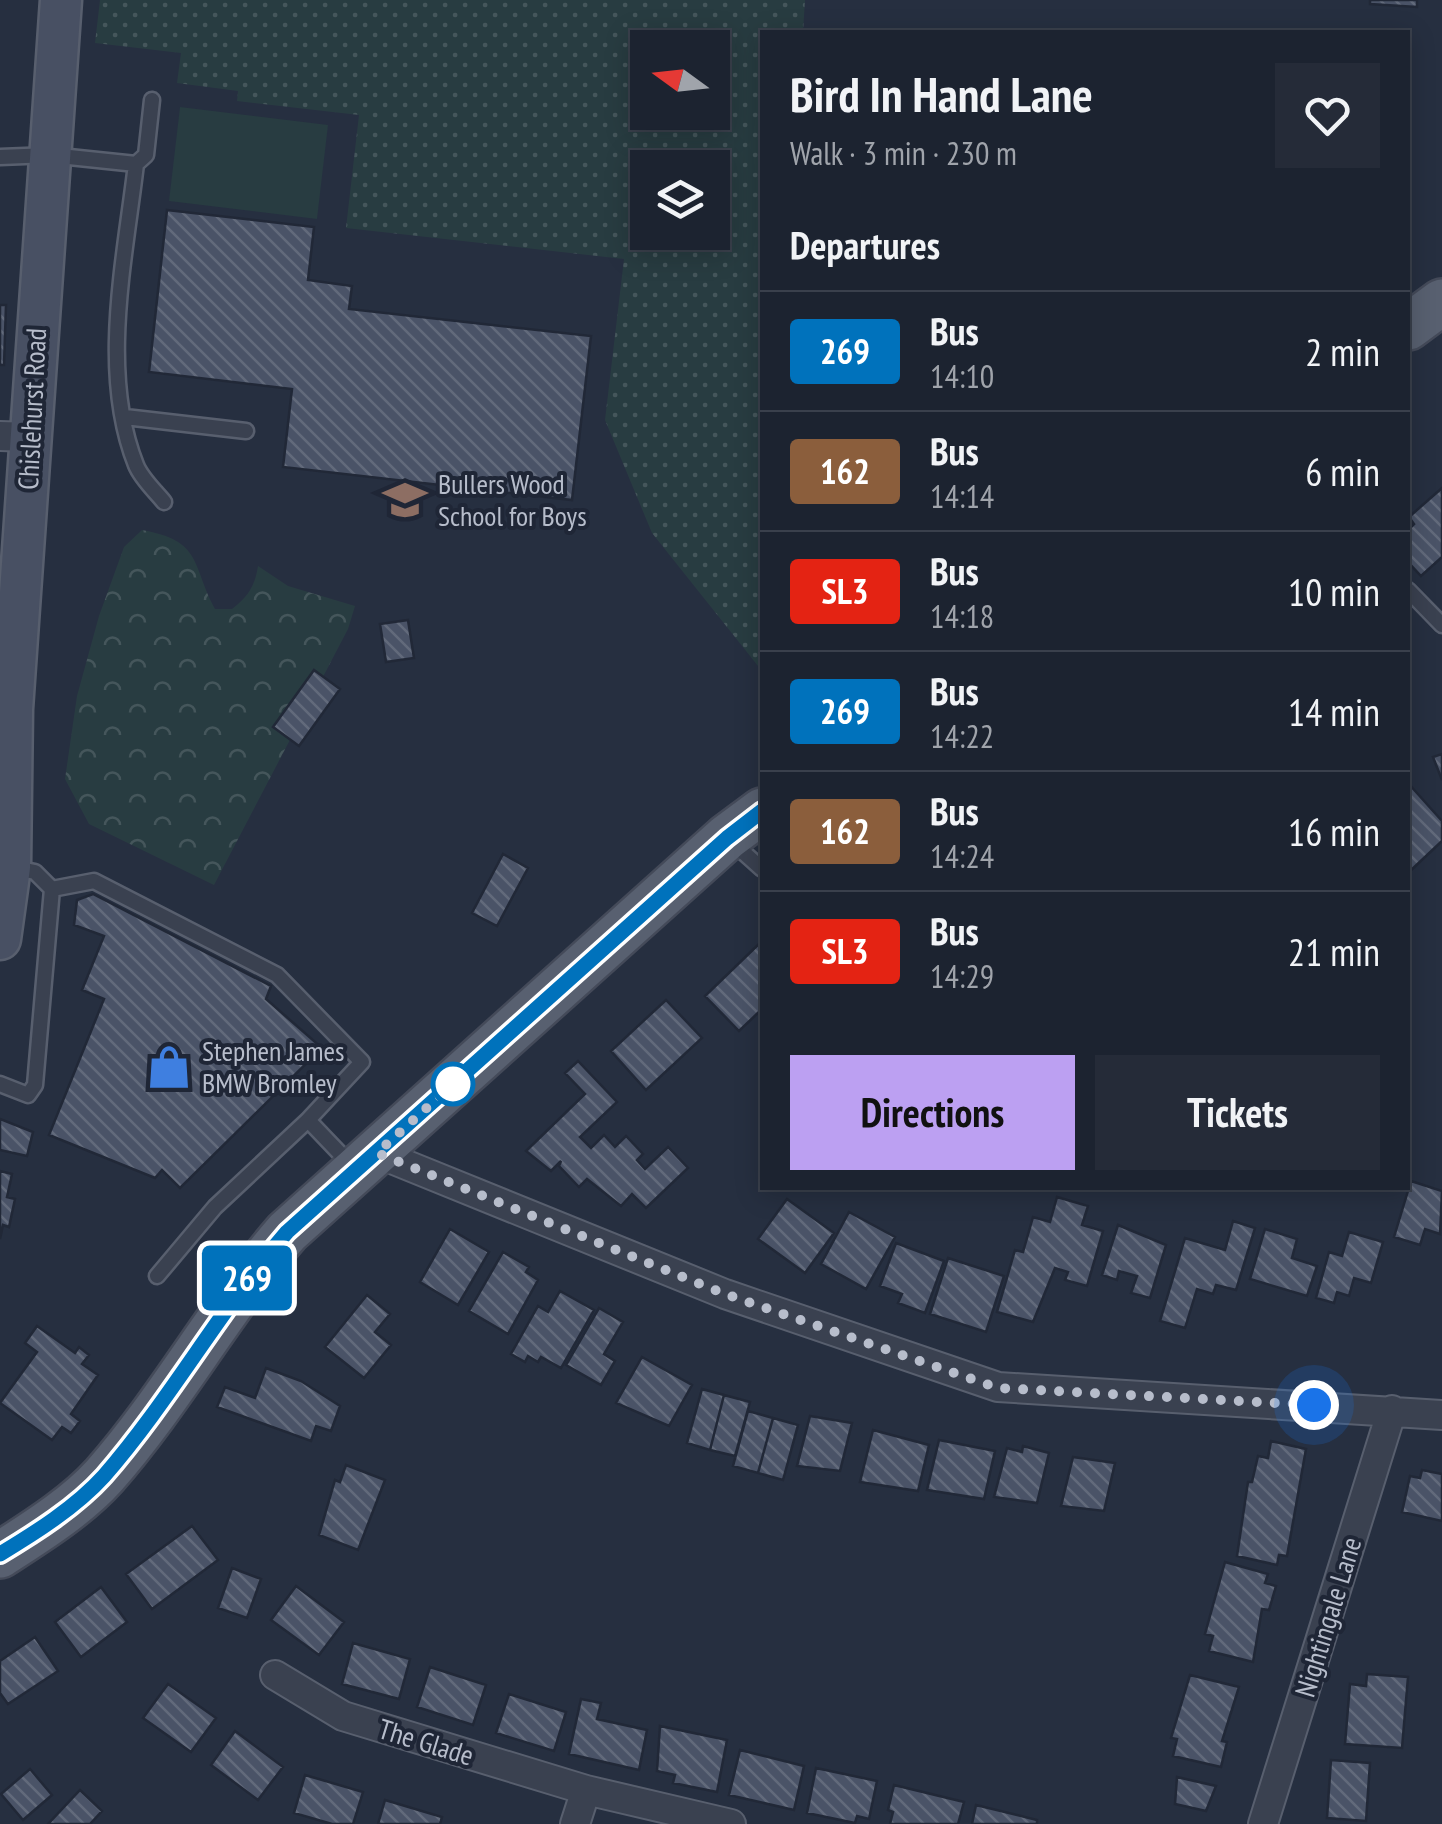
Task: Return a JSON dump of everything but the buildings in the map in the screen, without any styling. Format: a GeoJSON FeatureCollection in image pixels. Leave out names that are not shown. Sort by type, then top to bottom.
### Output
{"type":"FeatureCollection","features":[{"type":"Feature","properties":{"kind":"main road","name":"Chislehurst Road"},"geometry":{"type":"LineString","coordinates":[[0,938],[10,867],[16,437],[50,154],[61,0]]}},
{"type":"Feature","properties":{"kind":"main road"},"geometry":{"type":"LineString","coordinates":[[1410,326],[1442,302]]}},
{"type":"Feature","properties":{"kind":"main road"},"geometry":{"type":"LineString","coordinates":[[0,1554],[101,1479],[162,1402],[236,1291],[287,1232],[760,813]]}},
{"type":"Feature","properties":{"kind":"street"},"geometry":{"type":"LineString","coordinates":[[367,1163],[725,1294],[998,1388],[1442,1415]]}},
{"type":"Feature","properties":{"kind":"street","name":"Nightingale Lane"},"geometry":{"type":"LineString","coordinates":[[1263,1824],[1392,1410]]}},
{"type":"Feature","properties":{"kind":"street","name":"The Glade"},"geometry":{"type":"LineString","coordinates":[[274,1675],[343,1716],[586,1790],[731,1824]]}},
{"type":"Feature","properties":{"kind":"street"},"geometry":{"type":"LineString","coordinates":[[574,1824],[586,1790]]}},
{"type":"Feature","properties":{"kind":"lane"},"geometry":{"type":"LineString","coordinates":[[152,100],[146,155],[136,164],[119,317],[125,417],[136,467],[164,502]]}},
{"type":"Feature","properties":{"kind":"lane"},"geometry":{"type":"LineString","coordinates":[[0,157],[50,154],[136,164]]}},
{"type":"Feature","properties":{"kind":"lane"},"geometry":{"type":"LineString","coordinates":[[125,417],[246,431]]}},
{"type":"Feature","properties":{"kind":"lane"},"geometry":{"type":"LineString","coordinates":[[1410,592],[1442,625]]}},
{"type":"Feature","properties":{"kind":"lane"},"geometry":{"type":"LineString","coordinates":[[727,838],[760,866]]}},
{"type":"Feature","properties":{"kind":"lane"},"geometry":{"type":"LineString","coordinates":[[0,1084],[28,1095],[35,1085],[52,888],[36,872],[10,867]]}},
{"type":"Feature","properties":{"kind":"lane"},"geometry":{"type":"LineString","coordinates":[[52,888],[94,880],[277,975],[362,1062],[308,1120],[215,1207],[157,1276]]}},
{"type":"Feature","properties":{"kind":"lane"},"geometry":{"type":"LineString","coordinates":[[308,1120],[367,1163]]}},
{"type":"Feature","properties":{"kind":"green space"},"geometry":{"type":"Polygon","coordinates":[[[100,0],[805,0],[803,30],[760,30],[760,668],[652,533],[605,420],[624,259],[346,228],[359,115],[237,101],[238,91],[177,83],[181,53],[95,43],[100,0]]]}},
{"type":"Feature","properties":{"kind":"green space"},"geometry":{"type":"Polygon","coordinates":[[[180,107],[328,125],[317,219],[169,201],[180,107]]]}},
{"type":"Feature","properties":{"kind":"green space"},"geometry":{"type":"Polygon","coordinates":[[[142,530],[186,548],[215,609],[232,609],[242,600],[253,585],[258,566],[288,586],[355,606],[348,629],[214,885],[89,824],[65,779],[77,696],[99,616],[124,547],[142,530]]]}},
{"type":"Feature","properties":{"kind":"bus line","name":"269"},"geometry":{"type":"LineString","coordinates":[[0,1554],[27,1538],[101,1479],[162,1402],[236,1291],[287,1232],[760,813]]}},
{"type":"Feature","properties":{"kind":"place","name":"Bullers Wood School for Boys"},"geometry":{"type":"Point","coordinates":[405,500]}},
{"type":"Feature","properties":{"kind":"place","name":"Stephen James BMW Bromley"},"geometry":{"type":"Point","coordinates":[169,1067]}},
{"type":"Feature","properties":{"kind":"route"},"geometry":{"type":"LineString","coordinates":[[453,1084],[377,1153],[725,1294],[998,1388],[1314,1405]]}}]}
